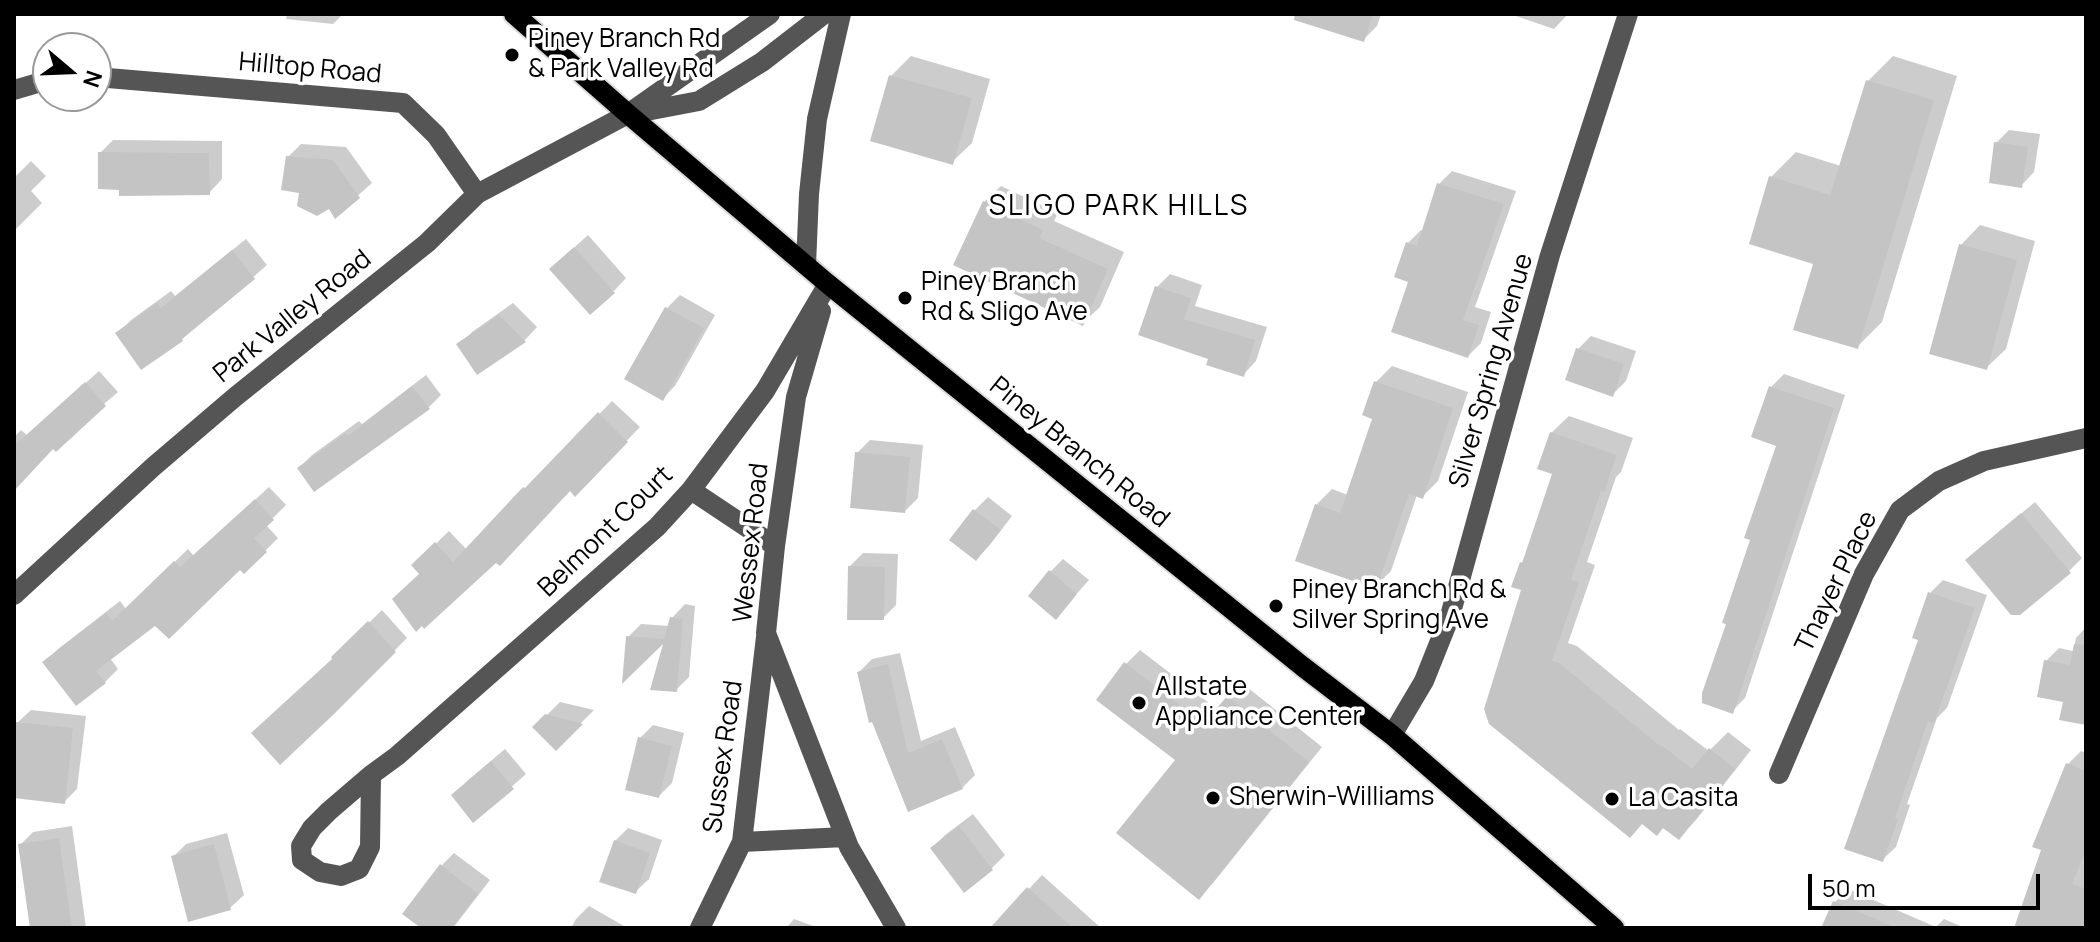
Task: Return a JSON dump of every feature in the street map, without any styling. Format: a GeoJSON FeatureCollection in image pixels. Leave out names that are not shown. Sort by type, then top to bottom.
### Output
{"type":"FeatureCollection","features":[{"type":"Feature","properties":{"kind":"main road","name":"Piney Branch Road"},"geometry":{"type":"LineString","coordinates":[[514,14],[828,284],[1392,735],[1614,928]]}},
{"type":"Feature","properties":{"kind":"street"},"geometry":{"type":"LineString","coordinates":[[628,114],[770,14]]}},
{"type":"Feature","properties":{"kind":"street"},"geometry":{"type":"LineString","coordinates":[[628,114],[699,101],[762,62],[824,14]]}},
{"type":"Feature","properties":{"kind":"street"},"geometry":{"type":"LineString","coordinates":[[806,265],[817,119],[841,14]]}},
{"type":"Feature","properties":{"kind":"street","name":"Silver Spring Avenue"},"geometry":{"type":"LineString","coordinates":[[1392,735],[1424,681],[1450,616],[1550,255],[1628,14]]}},
{"type":"Feature","properties":{"kind":"street","name":"Hilltop Road"},"geometry":{"type":"LineString","coordinates":[[112,78],[403,103],[436,135],[477,194]]}},
{"type":"Feature","properties":{"kind":"street","name":"Park Valley Road"},"geometry":{"type":"LineString","coordinates":[[14,595],[165,457],[427,243],[477,194],[628,114]]}},
{"type":"Feature","properties":{"kind":"street","name":"Belmont Court"},"geometry":{"type":"LineString","coordinates":[[371,775],[370,847],[359,869],[341,876],[320,872],[302,860],[301,846],[312,828],[371,775],[409,746],[657,527],[691,490],[765,391],[828,284]]}},
{"type":"Feature","properties":{"kind":"street","name":"Wessex Road"},"geometry":{"type":"LineString","coordinates":[[828,284],[796,397],[766,633],[845,837],[896,928]]}},
{"type":"Feature","properties":{"kind":"street","name":"Thayer Place"},"geometry":{"type":"LineString","coordinates":[[1779,774],[1864,574],[1900,510],[1939,481],[1984,461],[2086,438]]}},
{"type":"Feature","properties":{"kind":"street"},"geometry":{"type":"LineString","coordinates":[[691,490],[775,546]]}},
{"type":"Feature","properties":{"kind":"street","name":"Sussex Road"},"geometry":{"type":"LineString","coordinates":[[700,928],[742,842],[766,633]]}},
{"type":"Feature","properties":{"kind":"street"},"geometry":{"type":"LineString","coordinates":[[742,842],[845,837]]}},
{"type":"Feature","properties":{"kind":"building"},"geometry":{"type":"Polygon","coordinates":[[[1295,14],[1373,14],[1364,42],[1294,20],[1295,14]]]}},
{"type":"Feature","properties":{"kind":"building"},"geometry":{"type":"Polygon","coordinates":[[[889,75],[972,98],[953,165],[870,141],[889,75]]]}},
{"type":"Feature","properties":{"kind":"building"},"geometry":{"type":"Polygon","coordinates":[[[1866,80],[1934,100],[1858,349],[1793,330],[1813,264],[1749,244],[1769,176],[1830,195],[1866,80]]]}},
{"type":"Feature","properties":{"kind":"building"},"geometry":{"type":"Polygon","coordinates":[[[1994,142],[2028,147],[2022,188],[1989,183],[1994,142]]]}},
{"type":"Feature","properties":{"kind":"building"},"geometry":{"type":"Polygon","coordinates":[[[98,152],[209,153],[210,195],[119,196],[119,190],[98,189],[98,152]]]}},
{"type":"Feature","properties":{"kind":"building"},"geometry":{"type":"Polygon","coordinates":[[[286,156],[333,160],[360,198],[335,219],[329,209],[317,216],[297,206],[299,193],[281,190],[286,156]]]}},
{"type":"Feature","properties":{"kind":"building"},"geometry":{"type":"Polygon","coordinates":[[[1437,183],[1504,204],[1463,320],[1479,325],[1468,358],[1391,332],[1408,282],[1394,277],[1406,242],[1417,246],[1437,183]]]}},
{"type":"Feature","properties":{"kind":"building"},"geometry":{"type":"Polygon","coordinates":[[[983,201],[1043,230],[1039,238],[1108,269],[1083,326],[953,265],[983,201]]]}},
{"type":"Feature","properties":{"kind":"building"},"geometry":{"type":"Polygon","coordinates":[[[1959,244],[2017,260],[1987,370],[1929,354],[1959,244]]]}},
{"type":"Feature","properties":{"kind":"building"},"geometry":{"type":"Polygon","coordinates":[[[574,247],[615,293],[590,315],[549,269],[574,247]]]}},
{"type":"Feature","properties":{"kind":"building"},"geometry":{"type":"Polygon","coordinates":[[[232,250],[255,279],[183,341],[141,370],[115,333],[157,303],[161,308],[232,250]]]}},
{"type":"Feature","properties":{"kind":"building"},"geometry":{"type":"Polygon","coordinates":[[[1155,286],[1191,298],[1184,319],[1255,340],[1244,377],[1206,365],[1208,359],[1138,335],[1155,286]]]}},
{"type":"Feature","properties":{"kind":"building"},"geometry":{"type":"Polygon","coordinates":[[[665,307],[704,328],[663,401],[624,379],[665,307]]]}},
{"type":"Feature","properties":{"kind":"building"},"geometry":{"type":"Polygon","coordinates":[[[499,315],[526,342],[477,375],[456,344],[499,315]]]}},
{"type":"Feature","properties":{"kind":"building"},"geometry":{"type":"Polygon","coordinates":[[[1576,348],[1624,364],[1613,397],[1565,380],[1576,348]]]}},
{"type":"Feature","properties":{"kind":"building"},"geometry":{"type":"Polygon","coordinates":[[[1374,381],[1453,408],[1423,499],[1409,494],[1376,589],[1295,561],[1315,504],[1340,513],[1372,419],[1362,415],[1374,381]]]}},
{"type":"Feature","properties":{"kind":"building"},"geometry":{"type":"Polygon","coordinates":[[[85,382],[106,406],[56,452],[53,449],[14,491],[14,446],[85,382]]]}},
{"type":"Feature","properties":{"kind":"building"},"geometry":{"type":"Polygon","coordinates":[[[412,386],[430,409],[314,492],[297,468],[346,433],[348,436],[412,386]]]}},
{"type":"Feature","properties":{"kind":"building"},"geometry":{"type":"Polygon","coordinates":[[[1769,386],[1834,408],[1733,714],[1702,703],[1702,693],[1750,540],[1744,538],[1776,446],[1751,437],[1769,386]]]}},
{"type":"Feature","properties":{"kind":"building"},"geometry":{"type":"Polygon","coordinates":[[[598,412],[628,442],[575,497],[570,491],[500,566],[496,563],[424,629],[422,626],[416,632],[392,599],[419,574],[411,565],[435,542],[453,562],[598,412]]]}},
{"type":"Feature","properties":{"kind":"building"},"geometry":{"type":"Polygon","coordinates":[[[1550,432],[1617,455],[1604,492],[1601,491],[1571,580],[1579,582],[1552,661],[1559,663],[1692,769],[1709,748],[1735,769],[1679,840],[1663,828],[1657,836],[1642,824],[1630,838],[1489,724],[1484,709],[1521,590],[1511,587],[1552,474],[1537,469],[1550,432]]]}},
{"type":"Feature","properties":{"kind":"building"},"geometry":{"type":"Polygon","coordinates":[[[855,452],[910,457],[905,513],[850,508],[855,452]]]}},
{"type":"Feature","properties":{"kind":"building"},"geometry":{"type":"Polygon","coordinates":[[[255,499],[274,520],[254,538],[267,552],[244,574],[240,570],[169,639],[155,626],[96,671],[106,683],[76,706],[42,662],[106,613],[112,621],[174,561],[180,567],[255,499]]]}},
{"type":"Feature","properties":{"kind":"building"},"geometry":{"type":"Polygon","coordinates":[[[973,509],[1001,530],[976,561],[949,540],[973,509]]]}},
{"type":"Feature","properties":{"kind":"building"},"geometry":{"type":"Polygon","coordinates":[[[2021,513],[2071,573],[2020,615],[2011,615],[1965,560],[2021,513]]]}},
{"type":"Feature","properties":{"kind":"building"},"geometry":{"type":"Polygon","coordinates":[[[848,566],[885,567],[884,620],[847,620],[848,566]]]}},
{"type":"Feature","properties":{"kind":"building"},"geometry":{"type":"Polygon","coordinates":[[[1049,570],[1077,594],[1056,620],[1028,596],[1049,570]]]}},
{"type":"Feature","properties":{"kind":"building"},"geometry":{"type":"Polygon","coordinates":[[[1928,592],[1975,608],[1934,723],[1928,721],[1883,862],[1844,849],[1918,640],[1912,638],[1928,592]]]}},
{"type":"Feature","properties":{"kind":"building"},"geometry":{"type":"Polygon","coordinates":[[[670,617],[683,619],[677,692],[650,690],[663,644],[622,684],[626,636],[664,639],[670,617]]]}},
{"type":"Feature","properties":{"kind":"building"},"geometry":{"type":"Polygon","coordinates":[[[368,621],[396,652],[280,765],[251,733],[332,659],[368,621]]]}},
{"type":"Feature","properties":{"kind":"building"},"geometry":{"type":"Polygon","coordinates":[[[2074,644],[2086,645],[2086,725],[2059,720],[2063,702],[2037,697],[2044,660],[2070,665],[2074,644]]]}},
{"type":"Feature","properties":{"kind":"building","name":"Sherwin-Williams"},"geometry":{"type":"Polygon","coordinates":[[[1124,662],[1204,724],[1227,696],[1309,762],[1199,900],[1116,833],[1175,760],[1096,700],[1124,662]]]}},
{"type":"Feature","properties":{"kind":"building"},"geometry":{"type":"Polygon","coordinates":[[[888,664],[908,753],[942,739],[963,789],[908,812],[872,722],[869,723],[857,672],[888,664]]]}},
{"type":"Feature","properties":{"kind":"building"},"geometry":{"type":"Polygon","coordinates":[[[545,714],[583,724],[556,751],[532,727],[545,714]]]}},
{"type":"Feature","properties":{"kind":"building"},"geometry":{"type":"Polygon","coordinates":[[[16,722],[73,728],[65,804],[14,798],[16,722]]]}},
{"type":"Feature","properties":{"kind":"building"},"geometry":{"type":"Polygon","coordinates":[[[638,737],[672,746],[659,798],[625,790],[638,737]]]}},
{"type":"Feature","properties":{"kind":"building"},"geometry":{"type":"Polygon","coordinates":[[[491,761],[514,789],[473,823],[451,795],[491,761]]]}},
{"type":"Feature","properties":{"kind":"building"},"geometry":{"type":"Polygon","coordinates":[[[2066,763],[2086,771],[2086,850],[2072,884],[2086,889],[2086,928],[2014,928],[2041,850],[2032,847],[2066,763]]]}},
{"type":"Feature","properties":{"kind":"building"},"geometry":{"type":"Polygon","coordinates":[[[959,826],[993,870],[964,893],[930,848],[959,826]]]}},
{"type":"Feature","properties":{"kind":"building"},"geometry":{"type":"Polygon","coordinates":[[[59,838],[72,928],[30,928],[18,844],[59,838]]]}},
{"type":"Feature","properties":{"kind":"building"},"geometry":{"type":"Polygon","coordinates":[[[614,840],[650,853],[636,894],[599,882],[614,840]]]}},
{"type":"Feature","properties":{"kind":"building"},"geometry":{"type":"Polygon","coordinates":[[[214,844],[231,910],[188,922],[171,856],[214,844]]]}},
{"type":"Feature","properties":{"kind":"building"},"geometry":{"type":"Polygon","coordinates":[[[440,864],[478,894],[452,928],[421,928],[402,914],[440,864]]]}},
{"type":"Feature","properties":{"kind":"building"},"geometry":{"type":"Polygon","coordinates":[[[1027,887],[1073,928],[990,928],[1027,887]]]}},
{"type":"Feature","properties":{"kind":"building"},"geometry":{"type":"Polygon","coordinates":[[[1833,901],[1897,928],[1821,928],[1833,901]]]}},
{"type":"Feature","properties":{"kind":"place","name":"Piney Branch Rd & Park Valley Rd"},"geometry":{"type":"Point","coordinates":[512,55]}},
{"type":"Feature","properties":{"kind":"place","name":"Piney Branch Rd & Sligo Ave"},"geometry":{"type":"Point","coordinates":[905,298]}},
{"type":"Feature","properties":{"kind":"place","name":"Piney Branch Rd & Silver Spring Ave"},"geometry":{"type":"Point","coordinates":[1276,606]}},
{"type":"Feature","properties":{"kind":"place","name":"Allstate Appliance Center"},"geometry":{"type":"Point","coordinates":[1139,703]}},
{"type":"Feature","properties":{"kind":"place","name":"Sherwin-Williams"},"geometry":{"type":"Point","coordinates":[1213,798]}},
{"type":"Feature","properties":{"kind":"place","name":"La Casita"},"geometry":{"type":"Point","coordinates":[1612,799]}},
{"type":"Feature","properties":{"kind":"district","name":"SLIGO PARK HILLS"},"geometry":{"type":"Point","coordinates":[1119,207]}}]}
